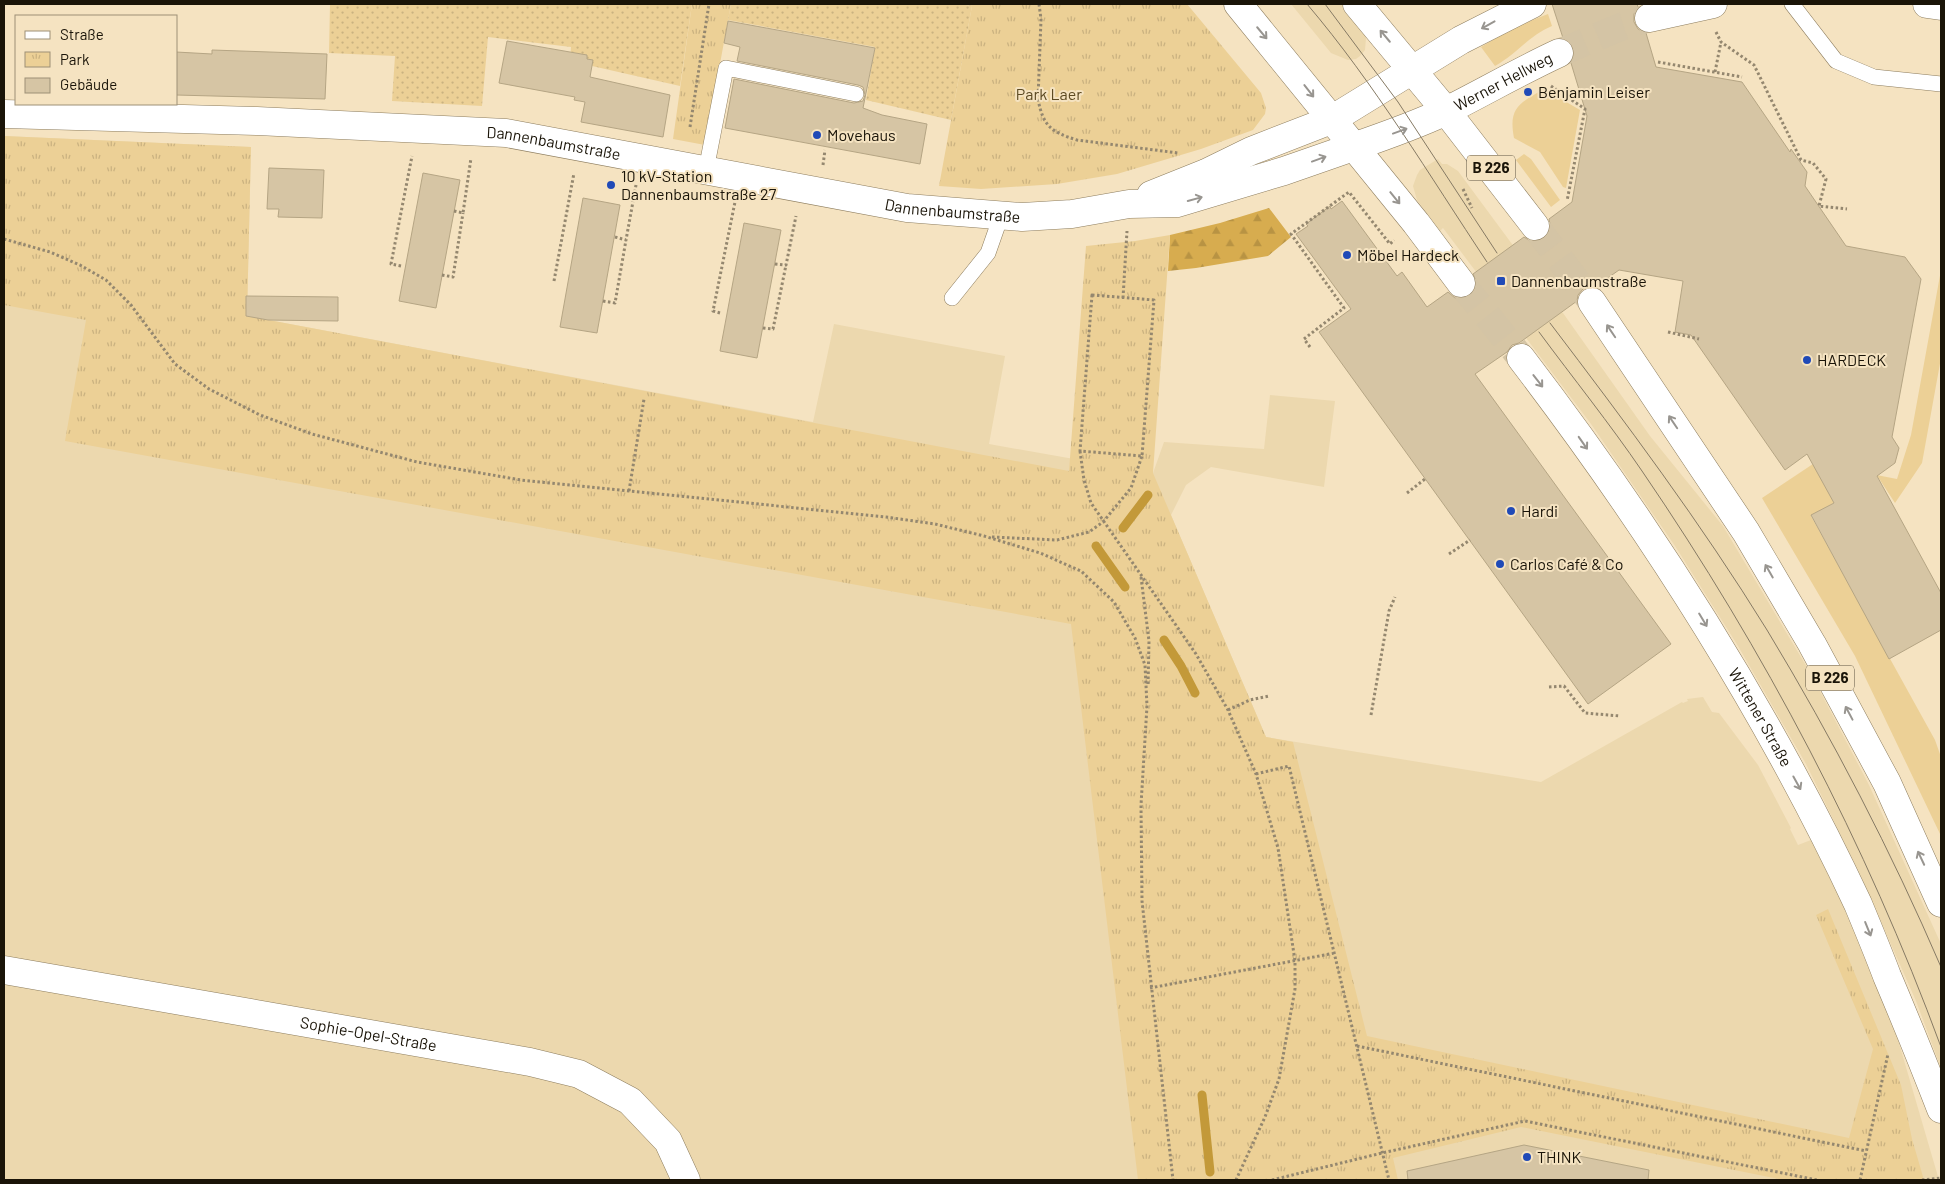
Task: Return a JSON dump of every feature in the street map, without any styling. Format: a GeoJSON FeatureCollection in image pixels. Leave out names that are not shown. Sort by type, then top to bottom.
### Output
{"type":"FeatureCollection","features":[{"type":"Feature","properties":{"kind":"main road"},"geometry":{"type":"LineString","coordinates":[[1238,4],[1416,222],[1461,283]]}},
{"type":"Feature","properties":{"kind":"main road","name":"B 226"},"geometry":{"type":"LineString","coordinates":[[1357,4],[1446,111],[1535,226]]}},
{"type":"Feature","properties":{"kind":"main road"},"geometry":{"type":"LineString","coordinates":[[1332,120],[1412,69],[1501,18],[1532,4]]}},
{"type":"Feature","properties":{"kind":"main road"},"geometry":{"type":"LineString","coordinates":[[1649,18],[1707,4]]}},
{"type":"Feature","properties":{"kind":"main road"},"geometry":{"type":"LineString","coordinates":[[1927,4],[1941,6]]}},
{"type":"Feature","properties":{"kind":"main road","name":"Werner Hellweg"},"geometry":{"type":"LineString","coordinates":[[1446,111],[1530,66],[1559,54]]}},
{"type":"Feature","properties":{"kind":"main road"},"geometry":{"type":"LineString","coordinates":[[1353,146],[1402,131],[1446,111]]}},
{"type":"Feature","properties":{"kind":"main road","name":"Dannenbaumstraße"},"geometry":{"type":"LineString","coordinates":[[4,114],[475,130],[506,133],[907,208],[1022,217],[1072,214],[1129,204],[1177,203],[1284,172],[1353,146]]}},
{"type":"Feature","properties":{"kind":"main road","name":"Dannenbaumstraße"},"geometry":{"type":"LineString","coordinates":[[1129,204],[1251,151],[1332,120]]}},
{"type":"Feature","properties":{"kind":"main road","name":"B 226"},"geometry":{"type":"LineString","coordinates":[[1592,302],[1746,532],[1802,628],[1887,783],[1941,903]]}},
{"type":"Feature","properties":{"kind":"main road","name":"Wittener Straße"},"geometry":{"type":"LineString","coordinates":[[1521,358],[1555,403],[1677,578],[1748,695],[1800,789],[1858,905],[1941,1109]]}},
{"type":"Feature","properties":{"kind":"main road","name":"Sophie-Opel-Straße"},"geometry":{"type":"LineString","coordinates":[[4,970],[530,1062],[579,1074],[630,1101],[668,1140],[686,1180]]}},
{"type":"Feature","properties":{"kind":"lane"},"geometry":{"type":"LineString","coordinates":[[1792,4],[1836,61],[1874,77],[1941,84]]}},
{"type":"Feature","properties":{"kind":"lane"},"geometry":{"type":"LineString","coordinates":[[695,168],[726,68],[856,94]]}},
{"type":"Feature","properties":{"kind":"lane"},"geometry":{"type":"LineString","coordinates":[[952,298],[988,253],[1001,216]]}},
{"type":"Feature","properties":{"kind":"path"},"geometry":{"type":"LineString","coordinates":[[695,168],[709,4]]}},
{"type":"Feature","properties":{"kind":"path"},"geometry":{"type":"LineString","coordinates":[[1039,4],[1041,19],[1038,99],[1040,112],[1046,125],[1062,135],[1077,140],[1180,154],[1206,172]]}},
{"type":"Feature","properties":{"kind":"path"},"geometry":{"type":"LineString","coordinates":[[1707,4],[1721,42],[1716,72]]}},
{"type":"Feature","properties":{"kind":"path"},"geometry":{"type":"LineString","coordinates":[[1721,42],[1754,65],[1801,160],[1813,162],[1826,179],[1819,206],[1847,210]]}},
{"type":"Feature","properties":{"kind":"path"},"geometry":{"type":"LineString","coordinates":[[1658,62],[1742,76]]}},
{"type":"Feature","properties":{"kind":"path"},"geometry":{"type":"LineString","coordinates":[[1530,66],[1544,82],[1585,109],[1566,201]]}},
{"type":"Feature","properties":{"kind":"path"},"geometry":{"type":"LineString","coordinates":[[401,266],[391,264],[418,128]]}},
{"type":"Feature","properties":{"kind":"path"},"geometry":{"type":"LineString","coordinates":[[442,275],[453,277],[475,130]]}},
{"type":"Feature","properties":{"kind":"path"},"geometry":{"type":"LineString","coordinates":[[554,281],[579,146]]}},
{"type":"Feature","properties":{"kind":"path"},"geometry":{"type":"LineString","coordinates":[[603,301],[615,303],[641,157]]}},
{"type":"Feature","properties":{"kind":"path"},"geometry":{"type":"LineString","coordinates":[[720,313],[713,311],[740,176]]}},
{"type":"Feature","properties":{"kind":"path"},"geometry":{"type":"LineString","coordinates":[[763,328],[773,329],[802,188]]}},
{"type":"Feature","properties":{"kind":"path"},"geometry":{"type":"LineString","coordinates":[[1463,189],[1472,208]]}},
{"type":"Feature","properties":{"kind":"path"},"geometry":{"type":"LineString","coordinates":[[1310,347],[1304,339],[1344,308],[1291,234],[1349,192],[1390,244],[1416,222]]}},
{"type":"Feature","properties":{"kind":"path"},"geometry":{"type":"LineString","coordinates":[[454,211],[463,213]]}},
{"type":"Feature","properties":{"kind":"path"},"geometry":{"type":"LineString","coordinates":[[614,237],[626,240]]}},
{"type":"Feature","properties":{"kind":"path"},"geometry":{"type":"LineString","coordinates":[[4,239],[50,252],[80,265],[106,280],[131,304],[175,364],[209,389],[260,415],[312,434],[417,462],[521,480],[886,517],[935,524],[1040,553],[1081,572],[1114,602],[1134,638],[1144,666],[1147,706]]}},
{"type":"Feature","properties":{"kind":"path"},"geometry":{"type":"LineString","coordinates":[[1123,298],[1126,245]]}},
{"type":"Feature","properties":{"kind":"path"},"geometry":{"type":"LineString","coordinates":[[775,264],[786,265]]}},
{"type":"Feature","properties":{"kind":"path"},"geometry":{"type":"LineString","coordinates":[[984,536],[1057,540],[1089,532],[1103,522],[1131,488],[1142,456],[1154,300],[1092,295],[1080,451],[1084,480],[1089,495],[1103,522],[1196,654],[1228,710],[1256,774],[1278,848],[1295,961],[1295,989],[1278,1079],[1265,1117],[1236,1180]]}},
{"type":"Feature","properties":{"kind":"path"},"geometry":{"type":"LineString","coordinates":[[1668,332],[1699,339]]}},
{"type":"Feature","properties":{"kind":"path"},"geometry":{"type":"LineString","coordinates":[[629,491],[644,399]]}},
{"type":"Feature","properties":{"kind":"path"},"geometry":{"type":"LineString","coordinates":[[1080,451],[1142,456]]}},
{"type":"Feature","properties":{"kind":"path"},"geometry":{"type":"LineString","coordinates":[[1407,493],[1425,479]]}},
{"type":"Feature","properties":{"kind":"path"},"geometry":{"type":"LineString","coordinates":[[1449,554],[1470,540]]}},
{"type":"Feature","properties":{"kind":"path"},"geometry":{"type":"LineString","coordinates":[[1141,576],[1149,642],[1141,805],[1142,901],[1150,988],[1173,1180]]}},
{"type":"Feature","properties":{"kind":"path"},"geometry":{"type":"LineString","coordinates":[[1371,714],[1389,611],[1395,596]]}},
{"type":"Feature","properties":{"kind":"path"},"geometry":{"type":"LineString","coordinates":[[1549,687],[1564,686],[1585,713],[1620,716]]}},
{"type":"Feature","properties":{"kind":"path"},"geometry":{"type":"LineString","coordinates":[[1228,710],[1250,700],[1269,696]]}},
{"type":"Feature","properties":{"kind":"path"},"geometry":{"type":"LineString","coordinates":[[1256,774],[1289,766],[1389,1180]]}},
{"type":"Feature","properties":{"kind":"path"},"geometry":{"type":"LineString","coordinates":[[1150,988],[1335,953]]}},
{"type":"Feature","properties":{"kind":"path"},"geometry":{"type":"LineString","coordinates":[[1358,1046],[1866,1151]]}},
{"type":"Feature","properties":{"kind":"path"},"geometry":{"type":"LineString","coordinates":[[1860,1180],[1889,1050]]}},
{"type":"Feature","properties":{"kind":"path"},"geometry":{"type":"LineString","coordinates":[[1272,1180],[1525,1121],[1818,1180]]}},
{"type":"Feature","properties":{"kind":"path"},"geometry":{"type":"LineString","coordinates":[[1922,1180],[1941,1178]]}},
{"type":"Feature","properties":{"kind":"shaded area"},"geometry":{"type":"Polygon","coordinates":[[[1291,4],[1342,4],[1357,22],[1366,38],[1365,50],[1356,59],[1348,60],[1331,53],[1291,4]]]}},
{"type":"Feature","properties":{"kind":"shaded area"},"geometry":{"type":"Polygon","coordinates":[[[4,136],[251,147],[247,316],[813,422],[834,324],[1005,356],[989,444],[1153,473],[1164,442],[1264,449],[1270,395],[1335,401],[1324,487],[1211,467],[1186,485],[1171,515],[1266,737],[1541,782],[1682,702],[1688,701],[1687,699],[1703,697],[1712,712],[1719,713],[1758,765],[1798,845],[1811,840],[1841,901],[1896,1033],[1939,1180],[4,1180],[4,136]]]}},
{"type":"Feature","properties":{"kind":"shaded area"},"geometry":{"type":"Polygon","coordinates":[[[1438,159],[1442,164],[1447,164],[1458,171],[1563,313],[1650,436],[1723,526],[1811,674],[1869,785],[1941,944],[1941,1068],[1916,1001],[1859,872],[1806,764],[1738,646],[1675,546],[1591,424],[1443,228],[1440,231],[1417,200],[1413,186],[1417,175],[1420,170],[1438,159]]]}},
{"type":"Feature","properties":{"kind":"green space"},"geometry":{"type":"Polygon","coordinates":[[[330,4],[692,4],[680,86],[570,61],[571,47],[488,37],[482,106],[392,101],[395,56],[329,53],[330,4]]]}},
{"type":"Feature","properties":{"kind":"green space"},"geometry":{"type":"Polygon","coordinates":[[[692,4],[731,4],[705,145],[673,139],[692,4]]]}},
{"type":"Feature","properties":{"kind":"green space"},"geometry":{"type":"Polygon","coordinates":[[[731,4],[959,4],[972,6],[951,120],[866,100],[875,47],[728,20],[731,4]]]}},
{"type":"Feature","properties":{"kind":"green space","name":"Park Laer"},"geometry":{"type":"Polygon","coordinates":[[[959,4],[1187,4],[1261,93],[1266,108],[1265,114],[1253,130],[1201,149],[1117,174],[1057,184],[981,189],[939,186],[972,6],[959,4]]]}},
{"type":"Feature","properties":{"kind":"green space"},"geometry":{"type":"Polygon","coordinates":[[[1548,14],[1552,26],[1543,30],[1495,66],[1481,47],[1513,28],[1548,14]]]}},
{"type":"Feature","properties":{"kind":"green space"},"geometry":{"type":"Polygon","coordinates":[[[1544,89],[1580,110],[1566,188],[1563,187],[1540,152],[1514,138],[1513,119],[1518,107],[1522,102],[1544,89]]]}},
{"type":"Feature","properties":{"kind":"green space"},"geometry":{"type":"Polygon","coordinates":[[[4,136],[251,147],[247,316],[1069,471],[1086,246],[1170,235],[1153,473],[1266,737],[1293,742],[1367,1036],[1849,1138],[1873,1049],[1816,915],[1828,909],[1901,1085],[1912,1139],[1924,1180],[1784,1180],[1521,1127],[1393,1158],[1398,1180],[1138,1180],[1071,624],[65,441],[86,320],[4,305],[4,136]]]}},
{"type":"Feature","properties":{"kind":"green space"},"geometry":{"type":"Polygon","coordinates":[[[1524,154],[1531,159],[1560,200],[1551,207],[1516,160],[1524,154]]]}},
{"type":"Feature","properties":{"kind":"green space"},"geometry":{"type":"Polygon","coordinates":[[[1269,208],[1291,237],[1268,256],[1168,271],[1170,235],[1220,223],[1269,208]]]}},
{"type":"Feature","properties":{"kind":"green space"},"geometry":{"type":"Polygon","coordinates":[[[1941,270],[1941,358],[1922,463],[1895,503],[1878,477],[1811,516],[1935,740],[1941,757],[1941,836],[1855,656],[1762,498],[1828,454],[1861,472],[1897,479],[1911,435],[1941,270]]]}},
{"type":"Feature","properties":{"kind":"building","name":"HARDECK"},"geometry":{"type":"Polygon","coordinates":[[[1552,4],[1637,4],[1634,22],[1638,29],[1646,33],[1656,67],[1742,82],[1790,152],[1791,149],[1807,172],[1805,186],[1846,246],[1905,257],[1921,279],[1892,437],[1899,448],[1895,463],[1877,476],[1941,593],[1941,630],[1889,659],[1811,515],[1834,503],[1807,454],[1785,470],[1691,335],[1675,332],[1683,281],[1619,270],[1595,287],[1590,286],[1583,289],[1578,295],[1577,301],[1519,343],[1512,345],[1507,352],[1475,374],[1671,644],[1588,704],[1319,332],[1351,309],[1296,234],[1330,206],[1331,209],[1342,201],[1397,276],[1402,272],[1427,307],[1448,292],[1455,298],[1462,299],[1470,296],[1476,289],[1476,281],[1473,274],[1524,237],[1530,241],[1544,239],[1550,231],[1549,219],[1572,202],[1587,116],[1571,63],[1574,55],[1573,47],[1568,40],[1563,38],[1552,4]]]}},
{"type":"Feature","properties":{"kind":"building"},"geometry":{"type":"Polygon","coordinates":[[[728,21],[875,48],[863,108],[882,115],[927,124],[920,164],[725,128],[734,79],[854,103],[863,101],[865,95],[863,87],[858,85],[737,61],[740,47],[724,43],[728,21]]]}},
{"type":"Feature","properties":{"kind":"building"},"geometry":{"type":"Polygon","coordinates":[[[507,41],[587,55],[587,59],[593,60],[590,77],[670,95],[663,137],[581,122],[585,102],[574,100],[575,97],[499,83],[507,41]]]}},
{"type":"Feature","properties":{"kind":"building"},"geometry":{"type":"Polygon","coordinates":[[[212,50],[327,54],[325,99],[178,95],[178,52],[212,54],[212,50]]]}},
{"type":"Feature","properties":{"kind":"building"},"geometry":{"type":"Polygon","coordinates":[[[269,168],[324,170],[322,218],[278,217],[279,209],[267,209],[269,168]]]}},
{"type":"Feature","properties":{"kind":"building"},"geometry":{"type":"Polygon","coordinates":[[[423,173],[460,180],[436,308],[399,301],[423,173]]]}},
{"type":"Feature","properties":{"kind":"building"},"geometry":{"type":"Polygon","coordinates":[[[583,198],[620,205],[597,333],[560,327],[583,198]]]}},
{"type":"Feature","properties":{"kind":"building"},"geometry":{"type":"Polygon","coordinates":[[[744,223],[781,230],[757,358],[720,351],[744,223]]]}},
{"type":"Feature","properties":{"kind":"building"},"geometry":{"type":"Polygon","coordinates":[[[246,296],[338,297],[338,321],[268,320],[246,316],[246,296]]]}},
{"type":"Feature","properties":{"kind":"building","name":"THINK"},"geometry":{"type":"Polygon","coordinates":[[[1524,1145],[1649,1170],[1648,1180],[1408,1180],[1407,1171],[1524,1145]]]}},
{"type":"Feature","properties":{"kind":"waterway"},"geometry":{"type":"LineString","coordinates":[[1123,528],[1148,495]]}},
{"type":"Feature","properties":{"kind":"waterway"},"geometry":{"type":"LineString","coordinates":[[1096,546],[1125,587]]}},
{"type":"Feature","properties":{"kind":"waterway"},"geometry":{"type":"LineString","coordinates":[[1164,640],[1181,666],[1195,693]]}},
{"type":"Feature","properties":{"kind":"waterway"},"geometry":{"type":"LineString","coordinates":[[1202,1095],[1210,1172]]}},
{"type":"Feature","properties":{"kind":"tunnel"},"geometry":{"type":"LineString","coordinates":[[1559,53],[1623,26],[1649,18]]}},
{"type":"Feature","properties":{"kind":"tunnel"},"geometry":{"type":"LineString","coordinates":[[1535,226],[1592,302]]}},
{"type":"Feature","properties":{"kind":"tunnel"},"geometry":{"type":"LineString","coordinates":[[1461,283],[1521,358]]}},
{"type":"Feature","properties":{"kind":"tram line"},"geometry":{"type":"LineString","coordinates":[[1307,4],[1332,34],[1379,98],[1487,262]]}},
{"type":"Feature","properties":{"kind":"tram line"},"geometry":{"type":"LineString","coordinates":[[1325,4],[1398,102],[1497,253]]}},
{"type":"Feature","properties":{"kind":"tram line"},"geometry":{"type":"LineString","coordinates":[[1550,323],[1635,436],[1689,512],[1767,630],[1815,712],[1860,796],[1902,881],[1941,967]]}},
{"type":"Feature","properties":{"kind":"tram line"},"geometry":{"type":"LineString","coordinates":[[1539,332],[1642,471],[1730,608],[1771,679],[1810,750],[1880,896],[1912,971],[1941,1047]]}},
{"type":"Feature","properties":{"kind":"place","name":"Benjamin Leiser"},"geometry":{"type":"Point","coordinates":[1528,92]}},
{"type":"Feature","properties":{"kind":"place","name":"Movehaus"},"geometry":{"type":"Point","coordinates":[817,135]}},
{"type":"Feature","properties":{"kind":"place","name":"10 kV-Station Dannenbaumstraße 27"},"geometry":{"type":"Point","coordinates":[611,185]}},
{"type":"Feature","properties":{"kind":"place","name":"Möbel Hardeck"},"geometry":{"type":"Point","coordinates":[1347,255]}},
{"type":"Feature","properties":{"kind":"place","name":"Dannenbaumstraße"},"geometry":{"type":"Point","coordinates":[1501,281]}},
{"type":"Feature","properties":{"kind":"place","name":"HARDECK"},"geometry":{"type":"Point","coordinates":[1807,360]}},
{"type":"Feature","properties":{"kind":"place","name":"Hardi"},"geometry":{"type":"Point","coordinates":[1511,511]}},
{"type":"Feature","properties":{"kind":"place","name":"Carlos Café & Co"},"geometry":{"type":"Point","coordinates":[1500,564]}},
{"type":"Feature","properties":{"kind":"place","name":"THINK"},"geometry":{"type":"Point","coordinates":[1527,1157]}}]}
